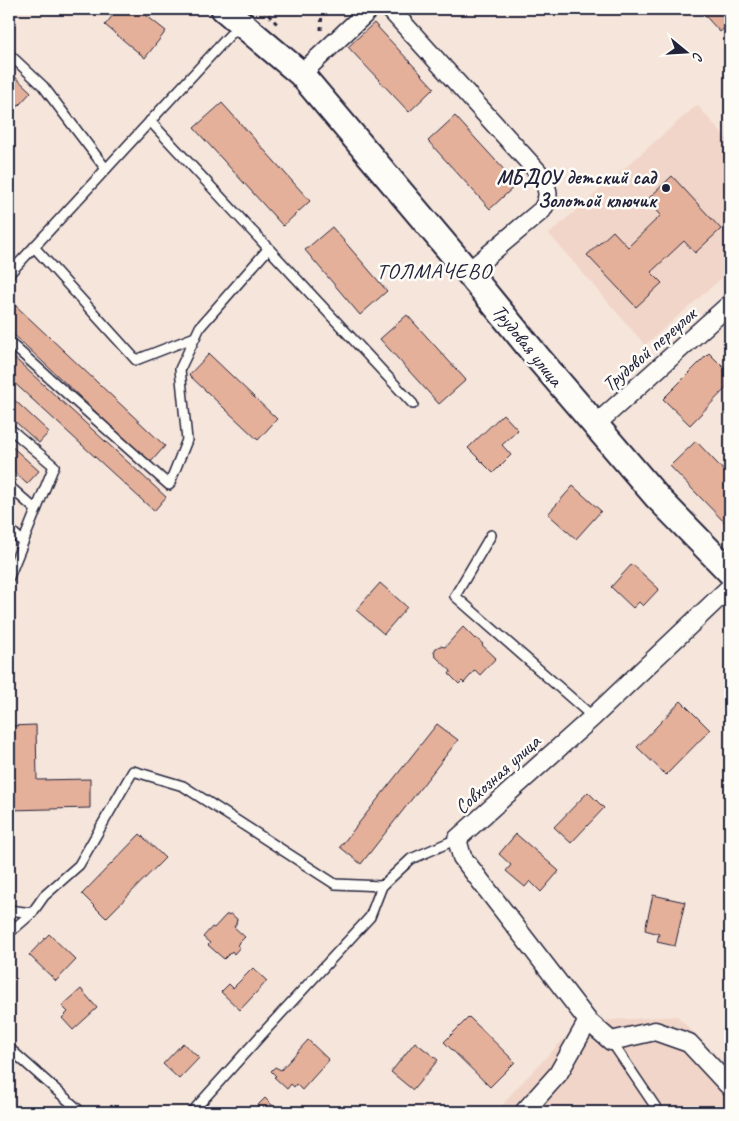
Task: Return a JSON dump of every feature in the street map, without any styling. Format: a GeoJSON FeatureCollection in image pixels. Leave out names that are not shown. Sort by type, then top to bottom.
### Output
{"type":"FeatureCollection","features":[{"type":"Feature","properties":{"kind":"street"},"geometry":{"type":"LineString","coordinates":[[301,74],[370,9]]}},
{"type":"Feature","properties":{"kind":"street"},"geometry":{"type":"LineString","coordinates":[[390,9],[538,172],[546,187],[548,201],[542,210],[468,272]]}},
{"type":"Feature","properties":{"kind":"street","name":"Трудовая улица"},"geometry":{"type":"LineString","coordinates":[[232,16],[301,74],[538,358],[657,497],[730,572]]}},
{"type":"Feature","properties":{"kind":"street","name":"Трудовой переулок"},"geometry":{"type":"LineString","coordinates":[[595,425],[730,304]]}},
{"type":"Feature","properties":{"kind":"street","name":"Совхозная улица"},"geometry":{"type":"LineString","coordinates":[[611,1041],[588,1021],[462,857],[457,839],[593,717],[730,587]]}},
{"type":"Feature","properties":{"kind":"street"},"geometry":{"type":"LineString","coordinates":[[524,1112],[558,1074],[588,1021]]}},
{"type":"Feature","properties":{"kind":"street"},"geometry":{"type":"LineString","coordinates":[[611,1041],[655,1031],[689,1043],[730,1087]]}},
{"type":"Feature","properties":{"kind":"lane"},"geometry":{"type":"LineString","coordinates":[[9,274],[150,121],[232,16]]}},
{"type":"Feature","properties":{"kind":"lane"},"geometry":{"type":"LineString","coordinates":[[9,54],[43,86],[106,169]]}},
{"type":"Feature","properties":{"kind":"lane"},"geometry":{"type":"LineString","coordinates":[[150,121],[413,404]]}},
{"type":"Feature","properties":{"kind":"lane"},"geometry":{"type":"LineString","coordinates":[[34,247],[136,360],[195,337]]}},
{"type":"Feature","properties":{"kind":"lane"},"geometry":{"type":"LineString","coordinates":[[9,342],[169,484],[187,440],[180,369],[200,327],[269,248]]}},
{"type":"Feature","properties":{"kind":"lane"},"geometry":{"type":"LineString","coordinates":[[9,428],[54,466],[9,577]]}},
{"type":"Feature","properties":{"kind":"lane"},"geometry":{"type":"LineString","coordinates":[[9,486],[36,510]]}},
{"type":"Feature","properties":{"kind":"lane"},"geometry":{"type":"LineString","coordinates":[[9,530],[23,542]]}},
{"type":"Feature","properties":{"kind":"lane"},"geometry":{"type":"LineString","coordinates":[[491,535],[455,596],[593,717]]}},
{"type":"Feature","properties":{"kind":"lane"},"geometry":{"type":"LineString","coordinates":[[9,933],[32,913],[44,896],[79,865],[133,771],[183,786],[335,884],[382,886]]}},
{"type":"Feature","properties":{"kind":"lane"},"geometry":{"type":"LineString","coordinates":[[192,1112],[262,1033],[370,917],[382,886],[411,860],[457,839]]}},
{"type":"Feature","properties":{"kind":"lane"},"geometry":{"type":"LineString","coordinates":[[9,910],[32,913]]}},
{"type":"Feature","properties":{"kind":"lane"},"geometry":{"type":"LineString","coordinates":[[611,1041],[660,1112]]}},
{"type":"Feature","properties":{"kind":"lane"},"geometry":{"type":"LineString","coordinates":[[9,1048],[81,1112]]}},
{"type":"Feature","properties":{"kind":"shaded area","name":"МБДОУ детский сад Золотой ключик"},"geometry":{"type":"Polygon","coordinates":[[[697,105],[730,143],[730,271],[645,345],[549,234],[697,105]]]}},
{"type":"Feature","properties":{"kind":"shaded area"},"geometry":{"type":"Polygon","coordinates":[[[677,1016],[730,1069],[730,1112],[497,1112],[512,1093],[580,1022],[677,1016]]]}},
{"type":"Feature","properties":{"kind":"building"},"geometry":{"type":"Polygon","coordinates":[[[118,9],[138,9],[166,31],[145,58],[105,25],[118,9]]]}},
{"type":"Feature","properties":{"kind":"building"},"geometry":{"type":"Polygon","coordinates":[[[699,9],[730,9],[730,23],[720,32],[699,9]]]}},
{"type":"Feature","properties":{"kind":"building"},"geometry":{"type":"Polygon","coordinates":[[[374,23],[434,88],[409,112],[348,47],[374,23]]]}},
{"type":"Feature","properties":{"kind":"building"},"geometry":{"type":"Polygon","coordinates":[[[9,71],[31,92],[9,116],[9,71]]]}},
{"type":"Feature","properties":{"kind":"building"},"geometry":{"type":"Polygon","coordinates":[[[222,103],[310,201],[283,226],[194,128],[222,103]]]}},
{"type":"Feature","properties":{"kind":"building"},"geometry":{"type":"Polygon","coordinates":[[[455,116],[517,184],[490,209],[428,141],[455,116]]]}},
{"type":"Feature","properties":{"kind":"building"},"geometry":{"type":"Polygon","coordinates":[[[672,176],[721,229],[695,253],[684,241],[651,272],[662,283],[636,307],[587,255],[613,231],[628,247],[661,215],[647,200],[672,176]]]}},
{"type":"Feature","properties":{"kind":"building"},"geometry":{"type":"Polygon","coordinates":[[[332,227],[387,291],[360,315],[305,250],[332,227]]]}},
{"type":"Feature","properties":{"kind":"building"},"geometry":{"type":"Polygon","coordinates":[[[15,305],[165,446],[150,463],[9,330],[9,312],[15,305]]]}},
{"type":"Feature","properties":{"kind":"building"},"geometry":{"type":"Polygon","coordinates":[[[407,315],[466,380],[439,404],[380,339],[407,315]]]}},
{"type":"Feature","properties":{"kind":"building"},"geometry":{"type":"Polygon","coordinates":[[[9,353],[166,497],[154,511],[9,378],[9,353]]]}},
{"type":"Feature","properties":{"kind":"building"},"geometry":{"type":"Polygon","coordinates":[[[709,353],[730,374],[730,384],[690,425],[663,399],[709,353]]]}},
{"type":"Feature","properties":{"kind":"building"},"geometry":{"type":"Polygon","coordinates":[[[209,354],[277,419],[258,440],[189,375],[209,354]]]}},
{"type":"Feature","properties":{"kind":"building"},"geometry":{"type":"Polygon","coordinates":[[[9,395],[49,432],[39,443],[9,416],[9,395]]]}},
{"type":"Feature","properties":{"kind":"building"},"geometry":{"type":"Polygon","coordinates":[[[503,414],[518,430],[502,445],[511,455],[493,473],[468,448],[503,414]]]}},
{"type":"Feature","properties":{"kind":"building"},"geometry":{"type":"Polygon","coordinates":[[[696,441],[730,477],[730,528],[670,466],[696,441]]]}},
{"type":"Feature","properties":{"kind":"building"},"geometry":{"type":"Polygon","coordinates":[[[9,444],[39,471],[27,484],[9,467],[9,444]]]}},
{"type":"Feature","properties":{"kind":"building"},"geometry":{"type":"Polygon","coordinates":[[[573,486],[601,511],[576,539],[548,514],[573,486]]]}},
{"type":"Feature","properties":{"kind":"building"},"geometry":{"type":"Polygon","coordinates":[[[632,564],[659,589],[643,606],[639,602],[633,608],[611,587],[632,564]]]}},
{"type":"Feature","properties":{"kind":"building"},"geometry":{"type":"Polygon","coordinates":[[[380,583],[407,607],[384,634],[356,610],[380,583]]]}},
{"type":"Feature","properties":{"kind":"building"},"geometry":{"type":"Polygon","coordinates":[[[463,627],[496,658],[480,675],[475,670],[464,683],[462,681],[459,684],[449,674],[451,671],[435,656],[434,652],[440,646],[445,647],[463,627]]]}},
{"type":"Feature","properties":{"kind":"building"},"geometry":{"type":"Polygon","coordinates":[[[681,701],[710,730],[666,775],[637,747],[681,701]]]}},
{"type":"Feature","properties":{"kind":"building"},"geometry":{"type":"Polygon","coordinates":[[[437,724],[458,740],[361,864],[340,847],[437,724]]]}},
{"type":"Feature","properties":{"kind":"building"},"geometry":{"type":"Polygon","coordinates":[[[36,725],[37,780],[90,779],[90,808],[9,810],[9,726],[36,725]]]}},
{"type":"Feature","properties":{"kind":"building"},"geometry":{"type":"Polygon","coordinates":[[[588,792],[604,808],[571,843],[554,827],[588,792]]]}},
{"type":"Feature","properties":{"kind":"building"},"geometry":{"type":"Polygon","coordinates":[[[140,834],[165,858],[106,918],[82,894],[140,834]]]}},
{"type":"Feature","properties":{"kind":"building"},"geometry":{"type":"Polygon","coordinates":[[[516,834],[559,871],[541,892],[530,881],[525,887],[506,871],[511,865],[499,854],[516,834]]]}},
{"type":"Feature","properties":{"kind":"building"},"geometry":{"type":"Polygon","coordinates":[[[653,895],[685,902],[675,946],[657,942],[659,934],[645,930],[653,895]]]}},
{"type":"Feature","properties":{"kind":"building"},"geometry":{"type":"Polygon","coordinates":[[[231,914],[237,919],[234,927],[245,937],[237,945],[240,947],[234,954],[232,951],[224,959],[208,945],[210,943],[203,937],[226,915],[231,914]]]}},
{"type":"Feature","properties":{"kind":"building"},"geometry":{"type":"Polygon","coordinates":[[[49,934],[76,960],[56,981],[29,955],[49,934]]]}},
{"type":"Feature","properties":{"kind":"building"},"geometry":{"type":"Polygon","coordinates":[[[253,968],[267,981],[240,1010],[221,992],[229,984],[233,988],[253,968]]]}},
{"type":"Feature","properties":{"kind":"building"},"geometry":{"type":"Polygon","coordinates":[[[81,989],[97,1008],[73,1030],[62,1018],[68,1012],[62,1006],[81,989]]]}},
{"type":"Feature","properties":{"kind":"building"},"geometry":{"type":"Polygon","coordinates":[[[469,1017],[515,1062],[490,1087],[444,1042],[469,1017]]]}},
{"type":"Feature","properties":{"kind":"building"},"geometry":{"type":"Polygon","coordinates":[[[308,1040],[329,1060],[302,1090],[296,1084],[294,1087],[291,1084],[287,1089],[274,1077],[276,1076],[271,1071],[275,1067],[281,1070],[308,1040]]]}},
{"type":"Feature","properties":{"kind":"building"},"geometry":{"type":"Polygon","coordinates":[[[415,1042],[438,1060],[413,1090],[391,1072],[415,1042]]]}},
{"type":"Feature","properties":{"kind":"building"},"geometry":{"type":"Polygon","coordinates":[[[183,1043],[199,1058],[179,1079],[163,1064],[183,1043]]]}},
{"type":"Feature","properties":{"kind":"building"},"geometry":{"type":"Polygon","coordinates":[[[265,1098],[279,1112],[251,1112],[265,1098]]]}},
{"type":"Feature","properties":{"kind":"place","name":"МБДОУ детский сад Золотой ключик"},"geometry":{"type":"Point","coordinates":[666,188]}},
{"type":"Feature","properties":{"kind":"district","name":"ТОЛМАЧЕВО"},"geometry":{"type":"Point","coordinates":[434,270]}}]}
